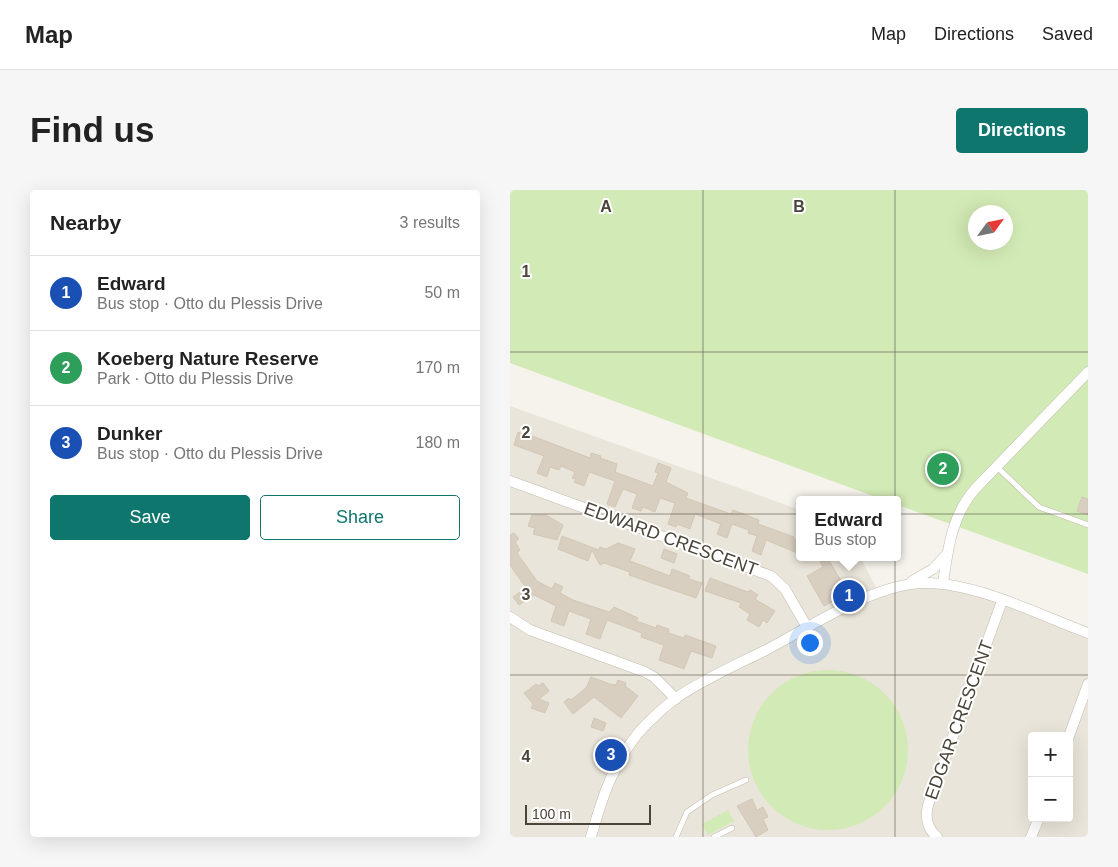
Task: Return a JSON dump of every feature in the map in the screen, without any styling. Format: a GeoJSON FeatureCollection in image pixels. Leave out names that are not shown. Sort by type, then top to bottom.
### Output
{"type":"FeatureCollection","features":[{"type":"Feature","properties":{"kind":"street"},"geometry":{"type":"LineString","coordinates":[[943,584],[947,553],[960,509],[996,466],[1088,372]]}},
{"type":"Feature","properties":{"kind":"street","name":"EDWARD CRESCENT"},"geometry":{"type":"LineString","coordinates":[[510,481],[771,576],[785,589],[808,628]]}},
{"type":"Feature","properties":{"kind":"street"},"geometry":{"type":"LineString","coordinates":[[591,837],[603,795],[620,759],[652,718],[676,699],[808,628],[872,596],[904,584],[933,569],[947,553]]}},
{"type":"Feature","properties":{"kind":"street"},"geometry":{"type":"LineString","coordinates":[[904,584],[943,584],[1002,601],[1088,633]]}},
{"type":"Feature","properties":{"kind":"street","name":"EDGAR CRESCENT"},"geometry":{"type":"LineString","coordinates":[[937,837],[930,829],[927,821],[928,805],[1002,601]]}},
{"type":"Feature","properties":{"kind":"street"},"geometry":{"type":"LineString","coordinates":[[510,617],[530,630],[645,672],[654,677],[676,699]]}},
{"type":"Feature","properties":{"kind":"street"},"geometry":{"type":"LineString","coordinates":[[1070,732],[1088,684]]}},
{"type":"Feature","properties":{"kind":"street"},"geometry":{"type":"LineString","coordinates":[[1032,837],[1038,822]]}},
{"type":"Feature","properties":{"kind":"lane"},"geometry":{"type":"LineString","coordinates":[[996,466],[1039,507],[1088,525]]}},
{"type":"Feature","properties":{"kind":"lane"},"geometry":{"type":"LineString","coordinates":[[676,837],[687,812],[712,795],[746,780]]}},
{"type":"Feature","properties":{"kind":"lane"},"geometry":{"type":"LineString","coordinates":[[714,837],[732,828]]}},
{"type":"Feature","properties":{"kind":"shaded area"},"geometry":{"type":"Polygon","coordinates":[[[510,406],[796,509],[796,561],[862,561],[879,593],[943,584],[1088,633],[1088,837],[510,837],[510,406]]]}},
{"type":"Feature","properties":{"kind":"green space"},"geometry":{"type":"Polygon","coordinates":[[[510,190],[1088,190],[1088,574],[901,506],[901,496],[873,496],[510,363],[510,190]]]}},
{"type":"Feature","properties":{"kind":"green space"},"geometry":{"type":"Polygon","coordinates":[[[828,670],[858,676],[879,688],[890,699],[902,720],[908,750],[902,780],[890,801],[879,812],[858,824],[828,830],[798,824],[777,812],[766,801],[754,780],[748,750],[754,720],[766,699],[777,688],[798,676],[828,670]]]}},
{"type":"Feature","properties":{"kind":"green space"},"geometry":{"type":"Polygon","coordinates":[[[728,810],[734,821],[708,835],[702,824],[728,810]]]}},
{"type":"Feature","properties":{"kind":"building"},"geometry":{"type":"Polygon","coordinates":[[[518,432],[527,436],[527,434],[590,458],[591,453],[601,456],[600,458],[617,464],[615,472],[653,486],[658,473],[655,472],[658,463],[671,468],[666,482],[688,493],[686,498],[731,514],[733,510],[759,520],[758,524],[794,537],[793,539],[796,540],[796,552],[766,540],[761,555],[752,551],[757,536],[748,533],[749,530],[732,524],[727,538],[717,534],[721,524],[695,514],[690,529],[677,524],[676,527],[668,524],[675,503],[660,498],[655,512],[643,507],[641,511],[632,508],[637,494],[623,489],[615,507],[607,504],[615,481],[589,472],[584,486],[574,482],[576,479],[572,478],[575,472],[561,466],[559,470],[550,467],[547,477],[537,473],[544,456],[514,445],[518,432]]]}},
{"type":"Feature","properties":{"kind":"building"},"geometry":{"type":"Polygon","coordinates":[[[1082,497],[1088,499],[1088,515],[1077,511],[1082,497]]]}},
{"type":"Feature","properties":{"kind":"building"},"geometry":{"type":"Polygon","coordinates":[[[532,515],[546,515],[563,525],[557,540],[533,534],[535,528],[528,526],[532,515]]]}},
{"type":"Feature","properties":{"kind":"building"},"geometry":{"type":"Polygon","coordinates":[[[514,533],[519,539],[515,542],[520,550],[517,553],[537,581],[552,589],[555,583],[563,587],[560,593],[573,600],[609,612],[614,607],[638,618],[636,621],[656,628],[657,625],[669,629],[668,633],[684,638],[685,635],[716,646],[712,658],[691,651],[684,669],[659,660],[664,645],[641,637],[642,633],[607,620],[600,639],[586,634],[591,619],[569,611],[564,626],[551,621],[556,606],[534,595],[519,605],[513,597],[526,588],[510,565],[510,535],[514,533]]]}},
{"type":"Feature","properties":{"kind":"building"},"geometry":{"type":"Polygon","coordinates":[[[562,536],[599,550],[600,547],[606,549],[618,543],[635,549],[630,561],[670,576],[672,569],[690,576],[689,579],[702,583],[696,598],[629,575],[630,572],[604,563],[600,565],[592,550],[588,561],[558,549],[562,536]]]}},
{"type":"Feature","properties":{"kind":"building"},"geometry":{"type":"Polygon","coordinates":[[[664,549],[677,554],[674,563],[661,558],[664,549]]]}},
{"type":"Feature","properties":{"kind":"building"},"geometry":{"type":"Polygon","coordinates":[[[820,561],[829,561],[848,593],[824,606],[807,576],[823,567],[820,561]]]}},
{"type":"Feature","properties":{"kind":"building"},"geometry":{"type":"Polygon","coordinates":[[[710,578],[748,592],[750,590],[758,595],[755,599],[775,611],[767,623],[763,620],[759,627],[747,620],[750,614],[739,607],[741,603],[705,591],[710,578]]]}},
{"type":"Feature","properties":{"kind":"building"},"geometry":{"type":"Polygon","coordinates":[[[591,677],[610,684],[616,685],[618,680],[626,683],[625,686],[638,696],[621,718],[594,697],[573,714],[564,702],[569,698],[571,700],[586,688],[591,677]]]}},
{"type":"Feature","properties":{"kind":"building"},"geometry":{"type":"Polygon","coordinates":[[[543,683],[549,691],[539,699],[549,703],[545,713],[531,708],[533,704],[524,693],[536,684],[538,686],[543,683]]]}},
{"type":"Feature","properties":{"kind":"building"},"geometry":{"type":"Polygon","coordinates":[[[594,718],[606,723],[603,731],[591,727],[594,718]]]}},
{"type":"Feature","properties":{"kind":"building"},"geometry":{"type":"Polygon","coordinates":[[[752,799],[757,810],[763,807],[768,817],[763,819],[768,830],[756,837],[737,806],[752,799]]]}},
{"type":"Feature","properties":{"kind":"place","name":"Koeberg Nature Reserve"},"geometry":{"type":"Point","coordinates":[943,469]}},
{"type":"Feature","properties":{"kind":"place","name":"Edward"},"geometry":{"type":"Point","coordinates":[849,596]}},
{"type":"Feature","properties":{"kind":"place","name":"Dunker"},"geometry":{"type":"Point","coordinates":[611,755]}}]}
